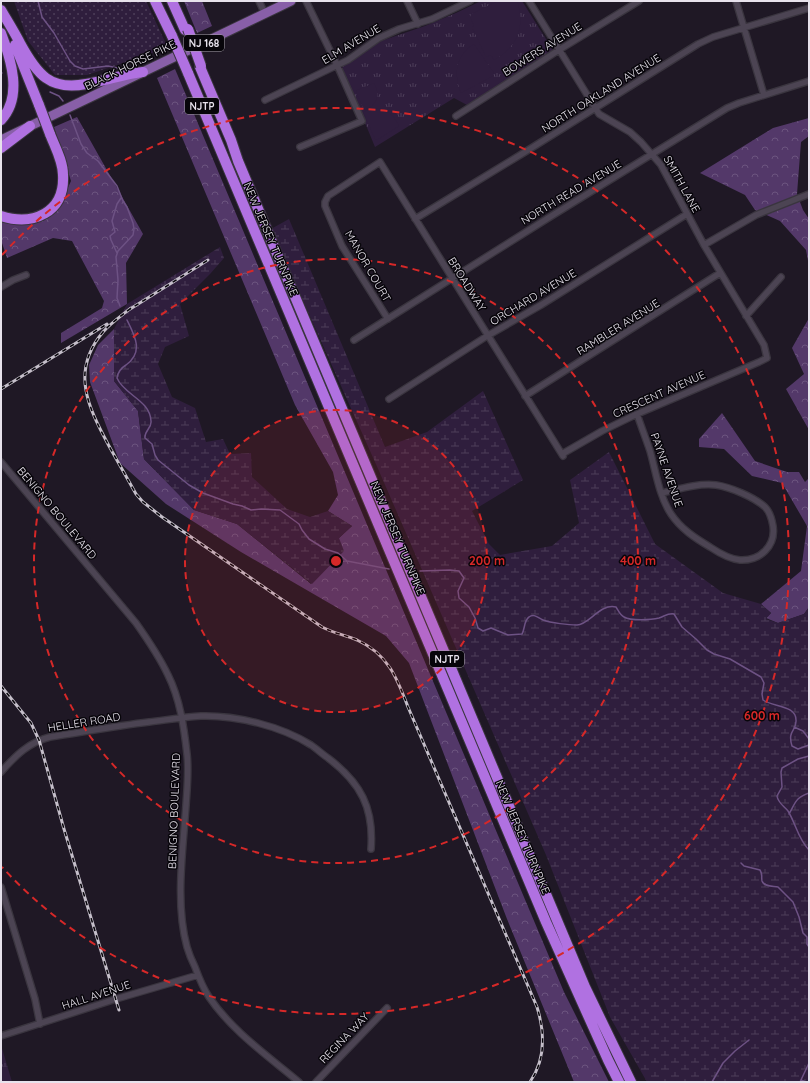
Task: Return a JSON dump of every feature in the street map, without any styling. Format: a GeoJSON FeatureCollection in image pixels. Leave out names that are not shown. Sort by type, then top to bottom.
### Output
{"type":"FeatureCollection","features":[{"type":"Feature","properties":{"kind":"highway","name":"NEW JERSEY TURNPIKE"},"geometry":{"type":"LineString","coordinates":[[156,1],[188,73],[546,922],[619,1082]]}},
{"type":"Feature","properties":{"kind":"highway","name":"NEW JERSEY TURNPIKE"},"geometry":{"type":"LineString","coordinates":[[172,1],[186,29],[268,234],[584,987],[631,1082]]}},
{"type":"Feature","properties":{"kind":"highway"},"geometry":{"type":"LineString","coordinates":[[176,1],[186,29]]}},
{"type":"Feature","properties":{"kind":"highway"},"geometry":{"type":"LineString","coordinates":[[1,10],[32,64],[39,73],[51,82],[62,85],[79,85],[127,74],[143,72]]}},
{"type":"Feature","properties":{"kind":"highway"},"geometry":{"type":"LineString","coordinates":[[1,10],[48,135],[59,172],[58,183],[53,199],[43,209],[30,215],[15,215],[1,209]]}},
{"type":"Feature","properties":{"kind":"highway"},"geometry":{"type":"LineString","coordinates":[[1,24],[37,106]]}},
{"type":"Feature","properties":{"kind":"highway"},"geometry":{"type":"LineString","coordinates":[[1,33],[6,48],[14,87],[12,102],[1,120]]}},
{"type":"Feature","properties":{"kind":"highway"},"geometry":{"type":"LineString","coordinates":[[1,148],[30,126]]}},
{"type":"Feature","properties":{"kind":"highway"},"geometry":{"type":"LineString","coordinates":[[1,216],[16,220],[32,219],[48,211],[57,201],[63,187],[63,170],[61,161],[48,135]]}},
{"type":"Feature","properties":{"kind":"main road","name":"BLACK HORSE PIKE"},"geometry":{"type":"LineString","coordinates":[[1,140],[292,1]]}},
{"type":"Feature","properties":{"kind":"street"},"geometry":{"type":"LineString","coordinates":[[259,1],[265,14]]}},
{"type":"Feature","properties":{"kind":"street"},"geometry":{"type":"LineString","coordinates":[[300,147],[362,121],[306,1]]}},
{"type":"Feature","properties":{"kind":"street"},"geometry":{"type":"LineString","coordinates":[[407,1],[418,24]]}},
{"type":"Feature","properties":{"kind":"street","name":"ELM AVENUE"},"geometry":{"type":"LineString","coordinates":[[265,100],[348,60],[379,38],[432,19],[470,1]]}},
{"type":"Feature","properties":{"kind":"street","name":"SMITH LANE"},"geometry":{"type":"LineString","coordinates":[[529,1],[599,114],[630,132],[661,165],[720,273],[764,345],[767,358]]}},
{"type":"Feature","properties":{"kind":"street","name":"BOWERS AVENUE"},"geometry":{"type":"LineString","coordinates":[[456,116],[639,1]]}},
{"type":"Feature","properties":{"kind":"street"},"geometry":{"type":"LineString","coordinates":[[736,1],[764,95]]}},
{"type":"Feature","properties":{"kind":"street","name":"NORTH OAKLAND AVENUE"},"geometry":{"type":"LineString","coordinates":[[415,219],[698,44],[712,37],[809,8]]}},
{"type":"Feature","properties":{"kind":"street","name":"NORTH READ AVENUE"},"geometry":{"type":"LineString","coordinates":[[354,340],[727,108],[809,81]]}},
{"type":"Feature","properties":{"kind":"street","name":"BROADWAY"},"geometry":{"type":"LineString","coordinates":[[326,201],[328,196],[380,162],[562,455]]}},
{"type":"Feature","properties":{"kind":"street"},"geometry":{"type":"LineString","coordinates":[[704,245],[756,215],[809,194]]}},
{"type":"Feature","properties":{"kind":"street","name":"MANOR COURT"},"geometry":{"type":"LineString","coordinates":[[326,201],[326,206],[342,246],[388,319]]}},
{"type":"Feature","properties":{"kind":"street","name":"ORCHARD AVENUE"},"geometry":{"type":"LineString","coordinates":[[389,399],[488,336],[541,305],[687,214]]}},
{"type":"Feature","properties":{"kind":"street","name":"RAMBLER AVENUE"},"geometry":{"type":"LineString","coordinates":[[525,396],[720,273]]}},
{"type":"Feature","properties":{"kind":"street"},"geometry":{"type":"LineString","coordinates":[[1,287],[26,275]]}},
{"type":"Feature","properties":{"kind":"street"},"geometry":{"type":"LineString","coordinates":[[746,316],[782,277]]}},
{"type":"Feature","properties":{"kind":"street","name":"CRESCENT AVENUE"},"geometry":{"type":"LineString","coordinates":[[562,455],[602,431],[637,414],[767,358]]}},
{"type":"Feature","properties":{"kind":"street","name":"PAYNE AVENUE"},"geometry":{"type":"LineString","coordinates":[[637,414],[662,493],[670,513],[678,524],[693,537],[720,553],[733,558],[747,560],[758,557],[770,545],[774,532],[769,514],[763,506],[745,494],[715,485],[697,485],[662,493]]}},
{"type":"Feature","properties":{"kind":"street","name":"BENIGNO BOULEVARD"},"geometry":{"type":"LineString","coordinates":[[1,462],[136,623],[154,649],[168,675],[182,718],[187,755],[181,886],[184,928],[188,947],[198,975],[209,997],[224,1016],[245,1037],[299,1082]]}},
{"type":"Feature","properties":{"kind":"street","name":"HELLER ROAD"},"geometry":{"type":"LineString","coordinates":[[1,772],[27,747],[39,740],[115,726],[201,716],[228,717],[244,720],[270,727],[311,745],[349,776],[356,785],[370,815],[372,833],[371,849]]}},
{"type":"Feature","properties":{"kind":"street"},"geometry":{"type":"LineString","coordinates":[[1,887],[35,999],[40,1024]]}},
{"type":"Feature","properties":{"kind":"street","name":"HALL AVENUE"},"geometry":{"type":"LineString","coordinates":[[1,1036],[116,999],[198,975]]}},
{"type":"Feature","properties":{"kind":"street","name":"REGINA WAY"},"geometry":{"type":"LineString","coordinates":[[316,1082],[388,1008]]}},
{"type":"Feature","properties":{"kind":"green space"},"geometry":{"type":"Polygon","coordinates":[[[14,1],[146,1],[167,46],[150,54],[87,75],[55,75],[28,41],[14,1]]]}},
{"type":"Feature","properties":{"kind":"green space"},"geometry":{"type":"Polygon","coordinates":[[[184,1],[202,1],[212,26],[197,33],[184,1]]]}},
{"type":"Feature","properties":{"kind":"green space"},"geometry":{"type":"Polygon","coordinates":[[[481,1],[522,1],[554,52],[469,106],[454,98],[375,147],[342,67],[381,41],[425,26],[481,1]]]}},
{"type":"Feature","properties":{"kind":"green space"},"geometry":{"type":"Polygon","coordinates":[[[498,1],[517,1],[520,10],[520,27],[518,35],[509,49],[494,60],[491,55],[486,57],[472,27],[474,26],[470,17],[471,14],[498,1]]]}},
{"type":"Feature","properties":{"kind":"green space"},"geometry":{"type":"Polygon","coordinates":[[[474,44],[494,72],[493,76],[461,93],[457,79],[458,66],[463,54],[474,44]]]}},
{"type":"Feature","properties":{"kind":"green space"},"geometry":{"type":"Polygon","coordinates":[[[175,69],[564,992],[609,1082],[574,1082],[507,919],[409,663],[386,636],[241,552],[166,504],[120,463],[90,382],[89,365],[98,345],[114,329],[114,381],[138,411],[144,459],[194,510],[237,524],[311,584],[339,538],[352,526],[328,511],[338,495],[333,472],[295,405],[157,78],[175,69]]]}},
{"type":"Feature","properties":{"kind":"green space"},"geometry":{"type":"Polygon","coordinates":[[[374,83],[377,92],[375,103],[364,110],[356,92],[357,90],[374,83]]]}},
{"type":"Feature","properties":{"kind":"green space"},"geometry":{"type":"Polygon","coordinates":[[[374,108],[389,113],[399,126],[377,140],[375,139],[363,112],[374,108]]]}},
{"type":"Feature","properties":{"kind":"green space"},"geometry":{"type":"Polygon","coordinates":[[[77,117],[143,234],[126,263],[127,304],[61,343],[61,333],[102,308],[104,301],[72,241],[53,238],[7,258],[1,240],[1,220],[43,221],[58,210],[71,181],[54,127],[77,117]]]}},
{"type":"Feature","properties":{"kind":"green space"},"geometry":{"type":"Polygon","coordinates":[[[809,118],[809,136],[801,142],[797,194],[803,210],[809,219],[809,266],[806,250],[780,221],[755,210],[745,195],[700,173],[773,128],[809,118]]]}},
{"type":"Feature","properties":{"kind":"green space"},"geometry":{"type":"Polygon","coordinates":[[[289,219],[385,447],[427,432],[483,391],[523,480],[472,511],[489,544],[500,555],[552,546],[579,523],[570,480],[609,452],[655,544],[723,593],[761,604],[771,613],[766,619],[778,623],[804,614],[809,607],[809,1080],[807,1082],[647,1082],[610,1017],[546,855],[379,471],[271,229],[289,219]]]}},
{"type":"Feature","properties":{"kind":"green space"},"geometry":{"type":"Polygon","coordinates":[[[220,247],[224,258],[180,304],[189,336],[165,347],[158,364],[172,397],[195,408],[206,442],[223,439],[230,454],[251,453],[252,477],[287,509],[310,517],[328,511],[352,526],[339,538],[344,551],[312,584],[237,524],[194,510],[144,459],[138,411],[114,381],[114,329],[127,304],[220,247]]]}},
{"type":"Feature","properties":{"kind":"green space"},"geometry":{"type":"Polygon","coordinates":[[[809,318],[809,430],[786,389],[804,374],[792,348],[809,318]]]}},
{"type":"Feature","properties":{"kind":"green space"},"geometry":{"type":"Polygon","coordinates":[[[722,413],[755,461],[787,472],[799,472],[805,482],[809,478],[809,607],[804,614],[778,623],[766,618],[771,613],[761,604],[801,571],[807,526],[782,483],[752,476],[724,449],[699,447],[699,439],[722,413]]]}},
{"type":"Feature","properties":{"kind":"green space"},"geometry":{"type":"Polygon","coordinates":[[[1,1045],[12,1082],[1,1082],[1,1045]]]}},
{"type":"Feature","properties":{"kind":"waterway"},"geometry":{"type":"LineString","coordinates":[[38,1],[42,17],[54,33],[70,61],[75,66],[83,69],[108,66],[123,69]]}},
{"type":"Feature","properties":{"kind":"waterway"},"geometry":{"type":"LineString","coordinates":[[50,92],[59,96],[63,101]]}},
{"type":"Feature","properties":{"kind":"waterway"},"geometry":{"type":"LineString","coordinates":[[70,115],[81,144],[87,153],[98,161],[117,186],[133,223],[133,235],[118,251],[116,257],[118,280],[117,298],[120,306]]}},
{"type":"Feature","properties":{"kind":"waterway"},"geometry":{"type":"LineString","coordinates":[[117,253],[110,236],[115,232],[112,221],[117,204],[121,198]]}},
{"type":"Feature","properties":{"kind":"waterway"},"geometry":{"type":"LineString","coordinates":[[127,320],[135,338],[135,355],[132,360],[120,370],[117,378],[120,384],[142,403],[150,414],[151,423],[145,438],[152,444],[158,460],[189,485],[203,493],[251,510],[280,510],[299,524],[309,539],[325,549],[338,553],[347,561],[389,569]]}},
{"type":"Feature","properties":{"kind":"waterway"},"geometry":{"type":"LineString","coordinates":[[420,571],[459,571],[464,578],[458,591],[459,598],[469,607],[478,628],[483,631],[491,628],[508,635],[522,634],[526,620],[531,616],[536,616],[551,622],[577,625],[586,622],[600,611],[610,607],[616,607],[620,614],[631,619],[651,619],[659,618],[668,614],[674,614],[682,627],[707,650],[730,659],[761,677],[764,683],[762,694],[763,700],[788,709],[795,715],[796,724],[791,734],[792,746],[798,749],[809,745]]}},
{"type":"Feature","properties":{"kind":"waterway"},"geometry":{"type":"LineString","coordinates":[[794,727],[803,731],[809,739]]}},
{"type":"Feature","properties":{"kind":"waterway"},"geometry":{"type":"LineString","coordinates":[[809,756],[798,759],[782,768],[782,787],[777,796],[780,803],[791,816],[802,841],[809,850]]}},
{"type":"Feature","properties":{"kind":"waterway"},"geometry":{"type":"LineString","coordinates":[[789,814],[798,799],[809,793]]}},
{"type":"Feature","properties":{"kind":"waterway"},"geometry":{"type":"LineString","coordinates":[[741,863],[744,866],[760,870],[763,883],[778,887],[793,902],[803,933],[807,937],[807,944],[809,947]]}},
{"type":"Feature","properties":{"kind":"waterway"},"geometry":{"type":"LineString","coordinates":[[712,1082],[723,1063],[749,1040]]}},
{"type":"Feature","properties":{"kind":"waterway"},"geometry":{"type":"LineString","coordinates":[[800,1082],[809,1063]]}},
{"type":"Feature","properties":{"kind":"waterway"},"geometry":{"type":"LineString","coordinates":[[801,1080],[806,1082]]}},
{"type":"Feature","properties":{"kind":"railway"},"geometry":{"type":"LineString","coordinates":[[127,311],[208,260]]}},
{"type":"Feature","properties":{"kind":"railway"},"geometry":{"type":"LineString","coordinates":[[131,308],[103,332],[93,346],[87,361],[85,375],[86,389],[89,403],[101,432],[136,494],[143,502],[162,517],[322,627],[357,640],[368,646],[376,652],[390,668],[400,686],[537,1007],[543,1036],[539,1064],[530,1082]]}},
{"type":"Feature","properties":{"kind":"railway"},"geometry":{"type":"LineString","coordinates":[[1,389],[107,324]]}},
{"type":"Feature","properties":{"kind":"railway"},"geometry":{"type":"LineString","coordinates":[[1,686],[31,723],[39,740],[64,829],[119,1010]]}}]}
